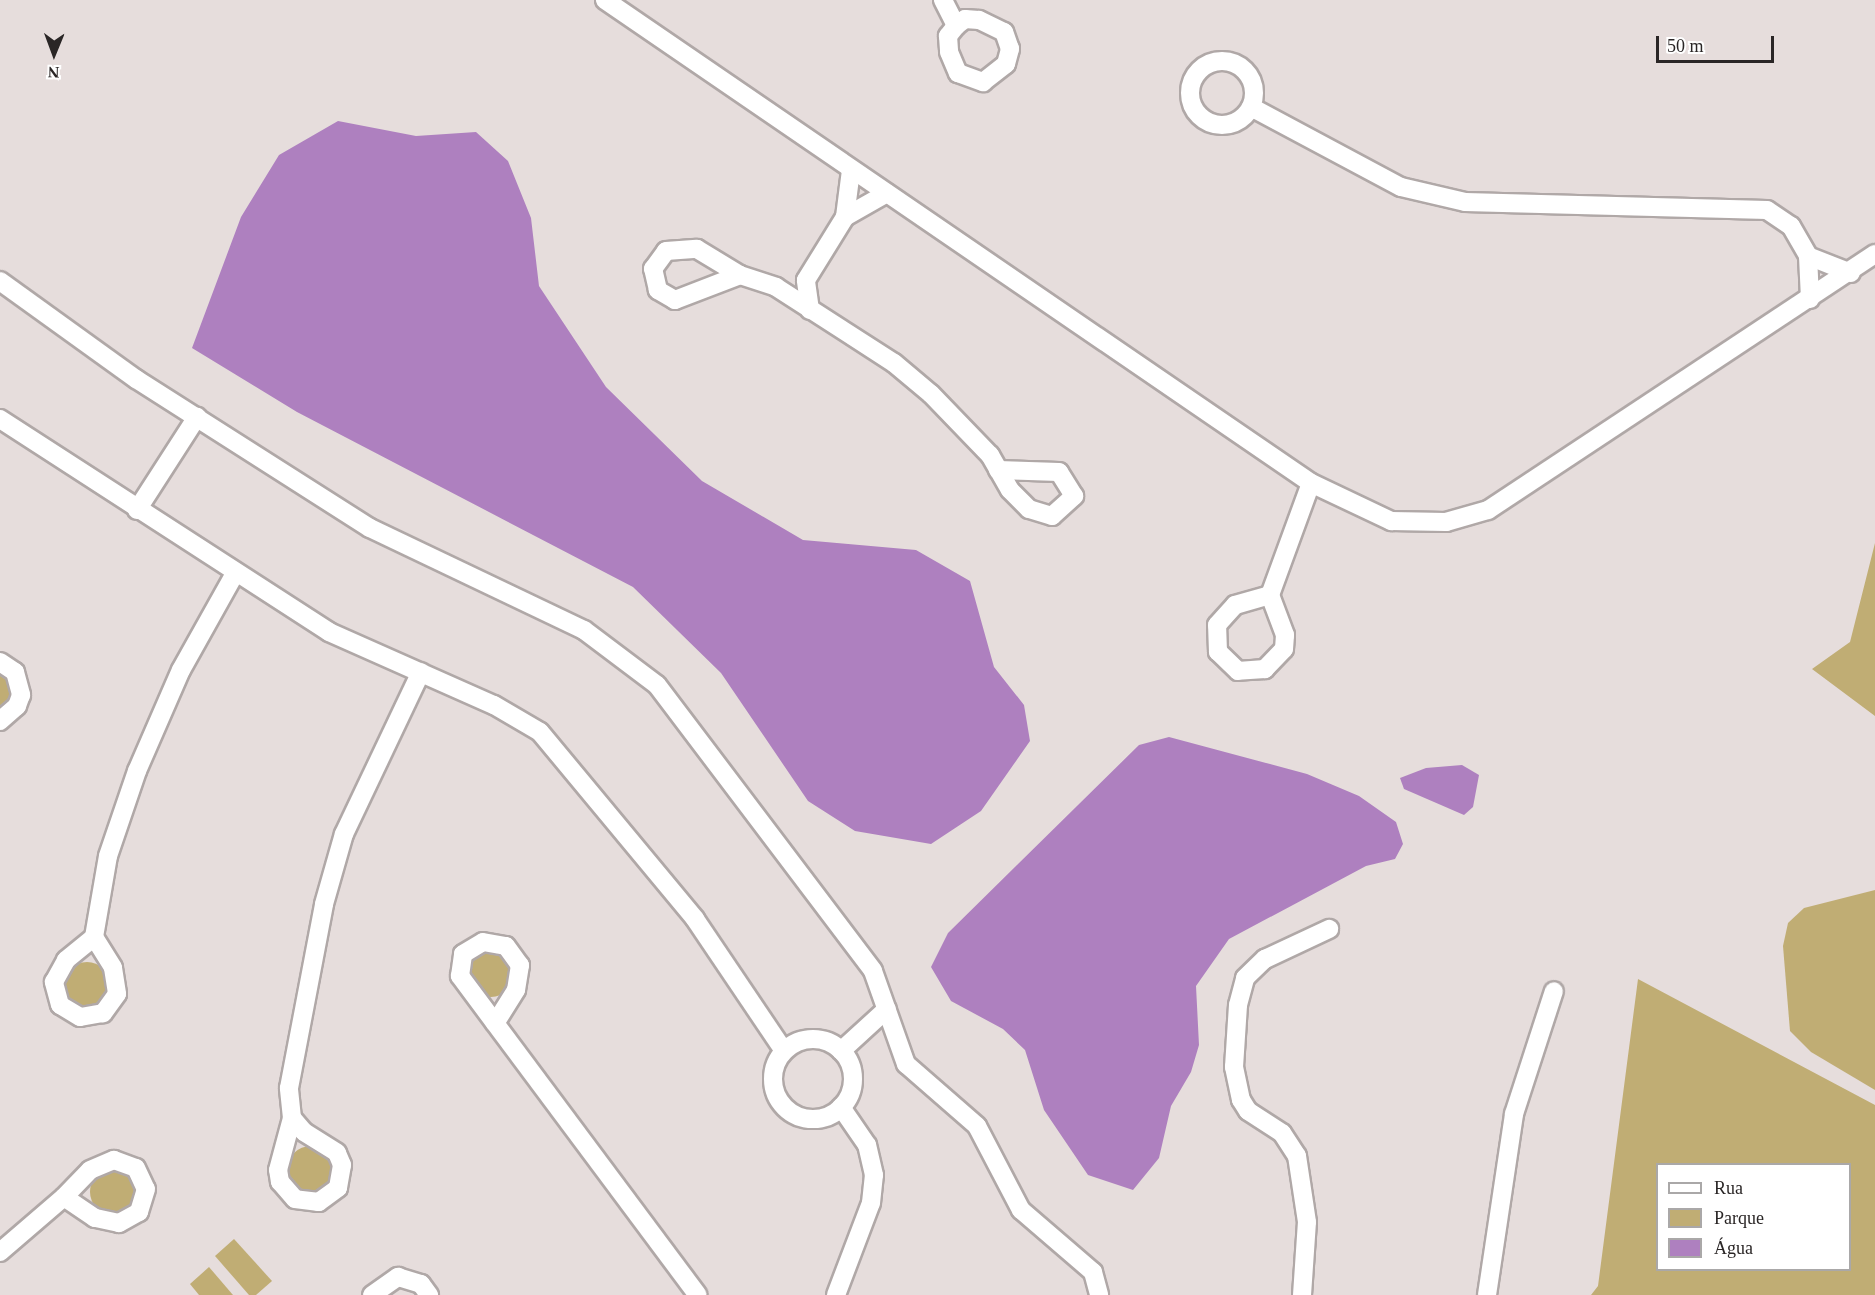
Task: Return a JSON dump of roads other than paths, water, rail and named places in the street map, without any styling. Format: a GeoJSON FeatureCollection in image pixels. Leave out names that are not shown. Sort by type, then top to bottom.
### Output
{"type":"FeatureCollection","features":[{"type":"Feature","properties":{"kind":"street"},"geometry":{"type":"LineString","coordinates":[[605,0],[1311,483],[1391,521],[1422,524],[1472,517],[1851,273],[1875,254]]}},
{"type":"Feature","properties":{"kind":"street"},"geometry":{"type":"LineString","coordinates":[[943,0],[956,26]]}},
{"type":"Feature","properties":{"kind":"street"},"geometry":{"type":"LineString","coordinates":[[1251,108],[1401,187],[1465,202],[1767,210],[1791,226],[1808,256],[1810,299]]}},
{"type":"Feature","properties":{"kind":"street"},"geometry":{"type":"LineString","coordinates":[[810,310],[806,280],[845,218],[851,170]]}},
{"type":"Feature","properties":{"kind":"street"},"geometry":{"type":"LineString","coordinates":[[845,218],[887,193]]}},
{"type":"Feature","properties":{"kind":"street"},"geometry":{"type":"LineString","coordinates":[[1808,256],[1851,273]]}},
{"type":"Feature","properties":{"kind":"street"},"geometry":{"type":"LineString","coordinates":[[741,275],[776,286],[894,363],[932,394],[998,470]]}},
{"type":"Feature","properties":{"kind":"street"},"geometry":{"type":"LineString","coordinates":[[776,286],[806,280]]}},
{"type":"Feature","properties":{"kind":"street"},"geometry":{"type":"LineString","coordinates":[[0,281],[197,417],[370,528],[584,630],[657,685],[873,971],[906,1064],[977,1126],[1021,1210],[1093,1272],[1099,1295]]}},
{"type":"Feature","properties":{"kind":"street"},"geometry":{"type":"LineString","coordinates":[[137,510],[197,417]]}},
{"type":"Feature","properties":{"kind":"street"},"geometry":{"type":"LineString","coordinates":[[0,419],[234,575],[329,632],[421,672],[540,732],[695,919],[784,1051]]}},
{"type":"Feature","properties":{"kind":"street"},"geometry":{"type":"LineString","coordinates":[[1270,595],[1235,605],[1217,625],[1218,652],[1238,671],[1266,669],[1284,649],[1285,635],[1270,595],[1304,514],[1311,483]]}},
{"type":"Feature","properties":{"kind":"street"},"geometry":{"type":"LineString","coordinates":[[1304,514],[1335,496]]}},
{"type":"Feature","properties":{"kind":"street"},"geometry":{"type":"LineString","coordinates":[[94,937],[108,856],[137,771],[181,670],[234,575]]}},
{"type":"Feature","properties":{"kind":"street"},"geometry":{"type":"LineString","coordinates":[[0,662],[15,672],[21,695],[17,706],[0,721]]}},
{"type":"Feature","properties":{"kind":"street"},"geometry":{"type":"LineString","coordinates":[[292,1118],[304,1132],[332,1148],[342,1165],[338,1188],[319,1202],[296,1199],[280,1182],[292,1118],[289,1088],[327,894],[344,834],[421,672]]}},
{"type":"Feature","properties":{"kind":"street"},"geometry":{"type":"LineString","coordinates":[[1302,1295],[1307,1222],[1297,1156],[1282,1133],[1248,1111],[1241,1100],[1234,1074],[1238,1005],[1245,978],[1264,959],[1329,929]]}},
{"type":"Feature","properties":{"kind":"street"},"geometry":{"type":"LineString","coordinates":[[1487,1295],[1514,1114],[1554,991]]}},
{"type":"Feature","properties":{"kind":"street"},"geometry":{"type":"LineString","coordinates":[[842,1051],[887,1009]]}},
{"type":"Feature","properties":{"kind":"street"},"geometry":{"type":"LineString","coordinates":[[495,1023],[698,1295]]}},
{"type":"Feature","properties":{"kind":"street"},"geometry":{"type":"LineString","coordinates":[[808,1040],[842,1051],[853,1076],[841,1107],[811,1118],[786,1108],[773,1076],[784,1051],[808,1040]]}},
{"type":"Feature","properties":{"kind":"street"},"geometry":{"type":"LineString","coordinates":[[836,1295],[871,1203],[874,1175],[867,1144],[841,1107]]}},
{"type":"Feature","properties":{"kind":"street"},"geometry":{"type":"LineString","coordinates":[[0,1252],[64,1197]]}},
{"type":"Feature","properties":{"kind":"street"},"geometry":{"type":"LineString","coordinates":[[372,1295],[398,1277],[421,1284],[429,1295]]}},
{"type":"Feature","properties":{"kind":"water"},"geometry":{"type":"Polygon","coordinates":[[[338,121],[416,136],[476,132],[508,161],[531,218],[539,286],[606,387],[702,481],[803,540],[916,550],[970,581],[994,667],[1024,705],[1030,741],[981,811],[931,844],[855,831],[808,801],[721,673],[633,587],[297,412],[192,348],[241,217],[279,155],[338,121]]]}},
{"type":"Feature","properties":{"kind":"water"},"geometry":{"type":"Polygon","coordinates":[[[1169,737],[1307,774],[1359,796],[1396,822],[1403,844],[1395,859],[1366,866],[1229,939],[1196,986],[1199,1045],[1191,1072],[1171,1106],[1159,1158],[1133,1190],[1088,1175],[1044,1110],[1025,1050],[1003,1029],[951,1001],[931,967],[948,933],[1139,745],[1169,737]]]}},
{"type":"Feature","properties":{"kind":"water"},"geometry":{"type":"Polygon","coordinates":[[[1462,765],[1479,775],[1473,807],[1464,815],[1404,789],[1400,778],[1426,768],[1462,765]]]}}]}
